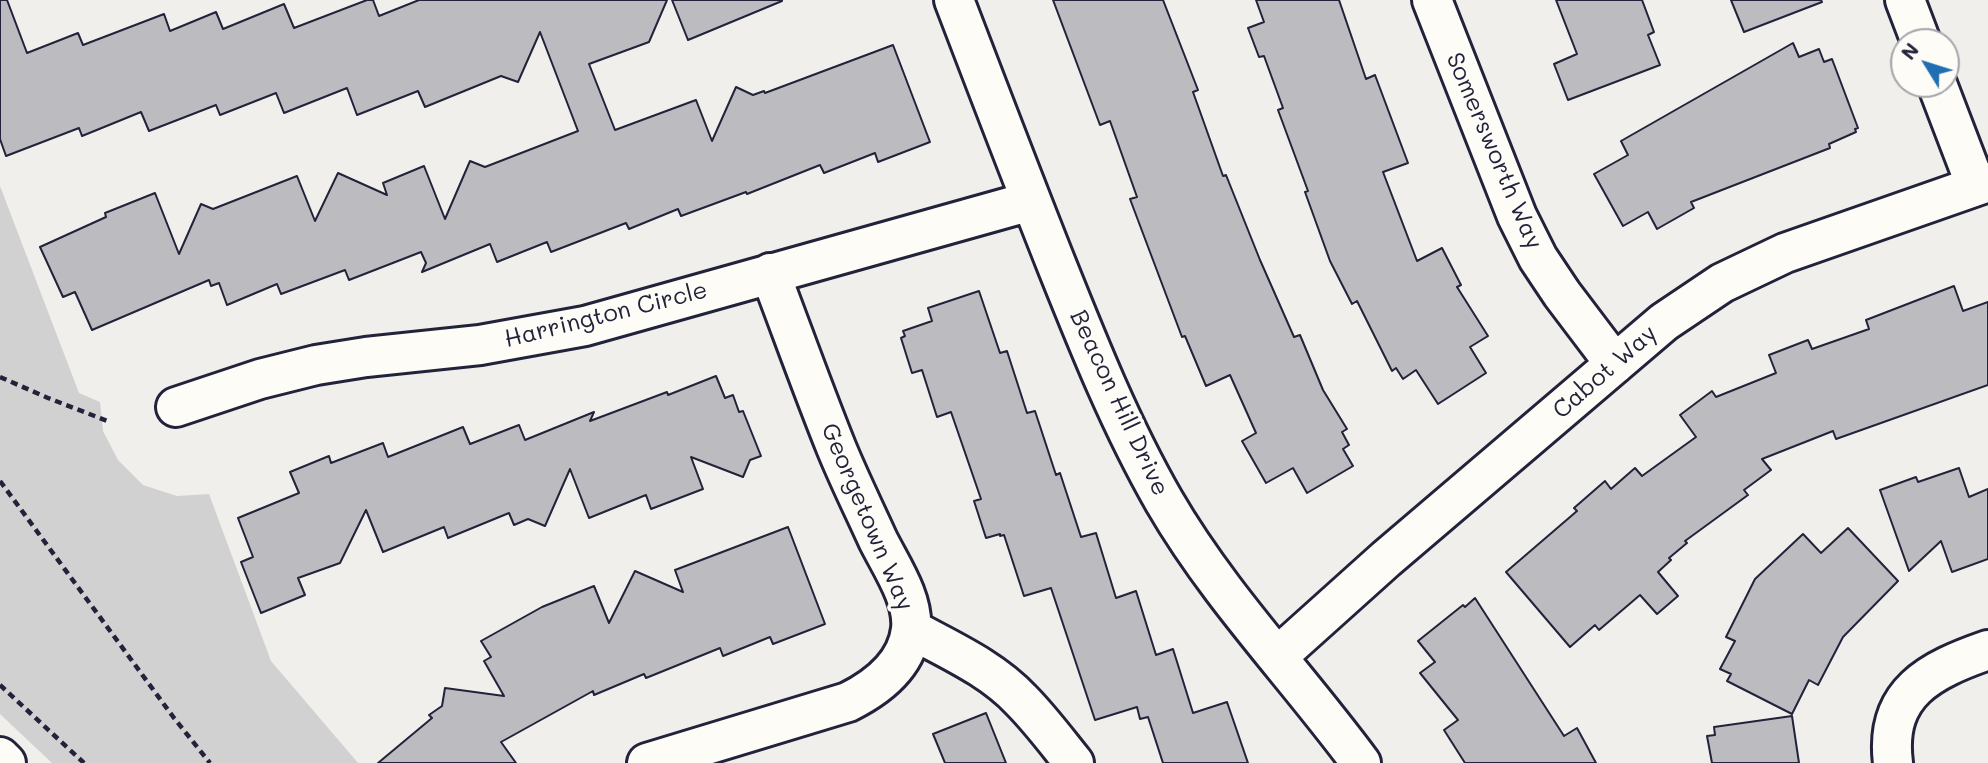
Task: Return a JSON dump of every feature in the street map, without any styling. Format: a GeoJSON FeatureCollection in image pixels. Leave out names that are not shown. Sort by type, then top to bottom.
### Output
{"type":"FeatureCollection","features":[{"type":"Feature","properties":{"kind":"street","name":"Beacon Hill Drive"},"geometry":{"type":"LineString","coordinates":[[954,0],[1078,319],[1134,447],[1193,548],[1230,599],[1325,714],[1361,763]]}},
{"type":"Feature","properties":{"kind":"street","name":"Somersworth Way"},"geometry":{"type":"LineString","coordinates":[[1432,0],[1517,216],[1538,258],[1615,364]]}},
{"type":"Feature","properties":{"kind":"street"},"geometry":{"type":"LineString","coordinates":[[1905,0],[1916,28]]}},
{"type":"Feature","properties":{"kind":"street"},"geometry":{"type":"LineString","coordinates":[[1943,98],[1982,184]]}},
{"type":"Feature","properties":{"kind":"street","name":"Cabot Way"},"geometry":{"type":"LineString","coordinates":[[1278,656],[1386,559],[1664,322],[1696,298],[1785,253],[1982,184]]}},
{"type":"Feature","properties":{"kind":"street","name":"Harrington Circle"},"geometry":{"type":"LineString","coordinates":[[176,407],[260,379],[316,365],[480,345],[585,326],[1031,201]]}},
{"type":"Feature","properties":{"kind":"street","name":"Georgetown Way"},"geometry":{"type":"LineString","coordinates":[[647,763],[848,702],[870,691],[886,677],[899,662],[907,646],[911,629],[907,600],[836,448],[769,273]]}},
{"type":"Feature","properties":{"kind":"street"},"geometry":{"type":"LineString","coordinates":[[911,629],[979,666],[1003,683],[1021,699],[1074,763]]}},
{"type":"Feature","properties":{"kind":"street"},"geometry":{"type":"LineString","coordinates":[[1893,763],[1895,725],[1901,706],[1913,689],[1949,663],[1988,650]]}},
{"type":"Feature","properties":{"kind":"street"},"geometry":{"type":"LineString","coordinates":[[0,757],[6,763]]}},
{"type":"Feature","properties":{"kind":"path"},"geometry":{"type":"LineString","coordinates":[[0,377],[110,422]]}},
{"type":"Feature","properties":{"kind":"path"},"geometry":{"type":"LineString","coordinates":[[0,481],[210,763]]}},
{"type":"Feature","properties":{"kind":"path"},"geometry":{"type":"LineString","coordinates":[[0,685],[84,763]]}},
{"type":"Feature","properties":{"kind":"shaded area"},"geometry":{"type":"Polygon","coordinates":[[[0,186],[79,393],[100,402],[103,431],[118,460],[143,485],[177,496],[209,494],[271,661],[358,763],[52,763],[0,714],[0,186]]]}},
{"type":"Feature","properties":{"kind":"building"},"geometry":{"type":"Polygon","coordinates":[[[0,0],[7,0],[27,53],[78,33],[83,45],[164,14],[170,31],[216,12],[223,29],[284,4],[294,28],[367,0],[373,0],[379,16],[419,0],[667,0],[649,42],[589,64],[615,130],[696,100],[712,141],[736,87],[753,95],[764,91],[765,93],[893,45],[930,142],[878,162],[875,153],[824,173],[820,165],[681,216],[678,209],[629,229],[626,223],[551,252],[547,242],[497,262],[490,244],[422,272],[426,263],[421,252],[349,280],[345,270],[281,294],[277,284],[227,305],[219,283],[211,286],[209,280],[92,330],[75,292],[63,297],[40,247],[106,217],[105,213],[155,193],[179,254],[201,204],[213,209],[297,176],[315,221],[338,173],[387,195],[383,183],[424,166],[445,219],[470,161],[485,167],[578,131],[540,32],[518,82],[501,76],[425,107],[418,91],[357,115],[347,88],[284,113],[276,93],[220,115],[216,105],[149,131],[141,112],[82,136],[79,128],[6,156],[0,139],[0,0]]]}},
{"type":"Feature","properties":{"kind":"building"},"geometry":{"type":"Polygon","coordinates":[[[672,0],[782,0],[782,1],[688,40],[672,0]]]}},
{"type":"Feature","properties":{"kind":"building"},"geometry":{"type":"Polygon","coordinates":[[[1053,0],[1163,0],[1198,90],[1193,92],[1223,176],[1226,175],[1294,337],[1300,335],[1323,390],[1347,429],[1342,432],[1349,445],[1343,449],[1353,466],[1307,493],[1293,468],[1266,483],[1242,441],[1256,433],[1230,375],[1206,386],[1185,336],[1182,337],[1130,199],[1137,197],[1110,121],[1100,125],[1053,0]]]}},
{"type":"Feature","properties":{"kind":"building"},"geometry":{"type":"Polygon","coordinates":[[[1256,0],[1339,0],[1366,79],[1375,75],[1408,163],[1383,172],[1417,261],[1442,248],[1461,285],[1457,287],[1488,336],[1470,347],[1486,373],[1438,404],[1416,370],[1403,379],[1396,368],[1392,371],[1357,301],[1352,304],[1330,261],[1278,110],[1283,108],[1264,56],[1259,57],[1248,28],[1264,22],[1256,0]]]}},
{"type":"Feature","properties":{"kind":"building"},"geometry":{"type":"Polygon","coordinates":[[[1556,0],[1642,0],[1654,32],[1648,35],[1660,65],[1568,100],[1554,64],[1577,54],[1556,0]]]}},
{"type":"Feature","properties":{"kind":"building"},"geometry":{"type":"Polygon","coordinates":[[[1731,0],[1821,0],[1822,2],[1744,32],[1731,0]]]}},
{"type":"Feature","properties":{"kind":"building"},"geometry":{"type":"Polygon","coordinates":[[[1793,43],[1799,57],[1819,49],[1824,62],[1832,59],[1858,128],[1855,129],[1856,132],[1829,144],[1830,148],[1691,202],[1694,208],[1657,229],[1648,212],[1623,226],[1594,174],[1628,155],[1621,141],[1793,43]]]}},
{"type":"Feature","properties":{"kind":"building"},"geometry":{"type":"Polygon","coordinates":[[[1954,286],[1963,311],[1988,302],[1988,385],[1836,439],[1833,431],[1762,459],[1771,470],[1744,490],[1748,495],[1685,541],[1687,543],[1669,558],[1671,560],[1658,572],[1678,596],[1657,614],[1640,595],[1599,630],[1595,625],[1570,647],[1506,572],[1577,511],[1574,508],[1605,481],[1611,489],[1635,468],[1642,476],[1696,437],[1680,415],[1712,391],[1716,397],[1776,373],[1769,355],[1808,340],[1812,349],[1869,329],[1866,320],[1954,286]]]}},
{"type":"Feature","properties":{"kind":"building"},"geometry":{"type":"Polygon","coordinates":[[[979,291],[1000,353],[1007,351],[1027,413],[1035,411],[1056,475],[1060,473],[1081,537],[1096,533],[1116,598],[1136,591],[1156,655],[1173,649],[1193,713],[1227,702],[1248,763],[1163,763],[1148,717],[1140,719],[1137,707],[1095,720],[1051,588],[1024,596],[1004,535],[986,538],[974,501],[981,499],[951,412],[937,417],[922,370],[912,373],[901,338],[905,336],[903,331],[932,321],[928,308],[979,291]]]}},
{"type":"Feature","properties":{"kind":"building"},"geometry":{"type":"Polygon","coordinates":[[[716,376],[725,398],[733,395],[739,412],[743,411],[761,456],[750,460],[743,477],[691,457],[703,489],[651,509],[646,495],[589,518],[570,469],[545,526],[528,519],[514,525],[509,513],[448,538],[444,527],[383,552],[366,510],[340,563],[298,578],[305,595],[261,613],[241,562],[253,557],[238,518],[299,493],[290,472],[329,456],[331,463],[383,443],[388,457],[463,427],[470,444],[519,425],[525,440],[594,412],[590,421],[716,376]]]}},
{"type":"Feature","properties":{"kind":"building"},"geometry":{"type":"Polygon","coordinates":[[[1959,468],[1969,497],[1988,489],[1988,559],[1952,572],[1941,541],[1909,571],[1880,490],[1916,477],[1918,482],[1959,468]]]}},
{"type":"Feature","properties":{"kind":"building"},"geometry":{"type":"Polygon","coordinates":[[[788,527],[825,624],[773,644],[770,637],[723,656],[720,648],[646,678],[644,674],[594,695],[593,691],[501,742],[516,763],[378,763],[432,718],[429,715],[442,706],[445,688],[504,696],[484,661],[491,657],[481,641],[542,607],[594,586],[609,623],[635,571],[683,592],[675,570],[788,527]]]}},
{"type":"Feature","properties":{"kind":"building"},"geometry":{"type":"Polygon","coordinates":[[[1848,528],[1898,581],[1843,637],[1818,685],[1809,680],[1792,714],[1727,681],[1731,674],[1720,669],[1735,641],[1726,637],[1755,579],[1803,534],[1821,553],[1848,528]]]}},
{"type":"Feature","properties":{"kind":"building"},"geometry":{"type":"Polygon","coordinates":[[[1475,598],[1564,736],[1577,728],[1596,763],[1465,763],[1444,730],[1458,720],[1420,673],[1435,662],[1418,641],[1475,598]]]}},
{"type":"Feature","properties":{"kind":"building"},"geometry":{"type":"Polygon","coordinates":[[[986,713],[1006,763],[945,763],[933,734],[986,713]]]}},
{"type":"Feature","properties":{"kind":"building"},"geometry":{"type":"Polygon","coordinates":[[[1792,716],[1799,763],[1712,763],[1707,736],[1715,735],[1714,727],[1792,716]]]}}]}
